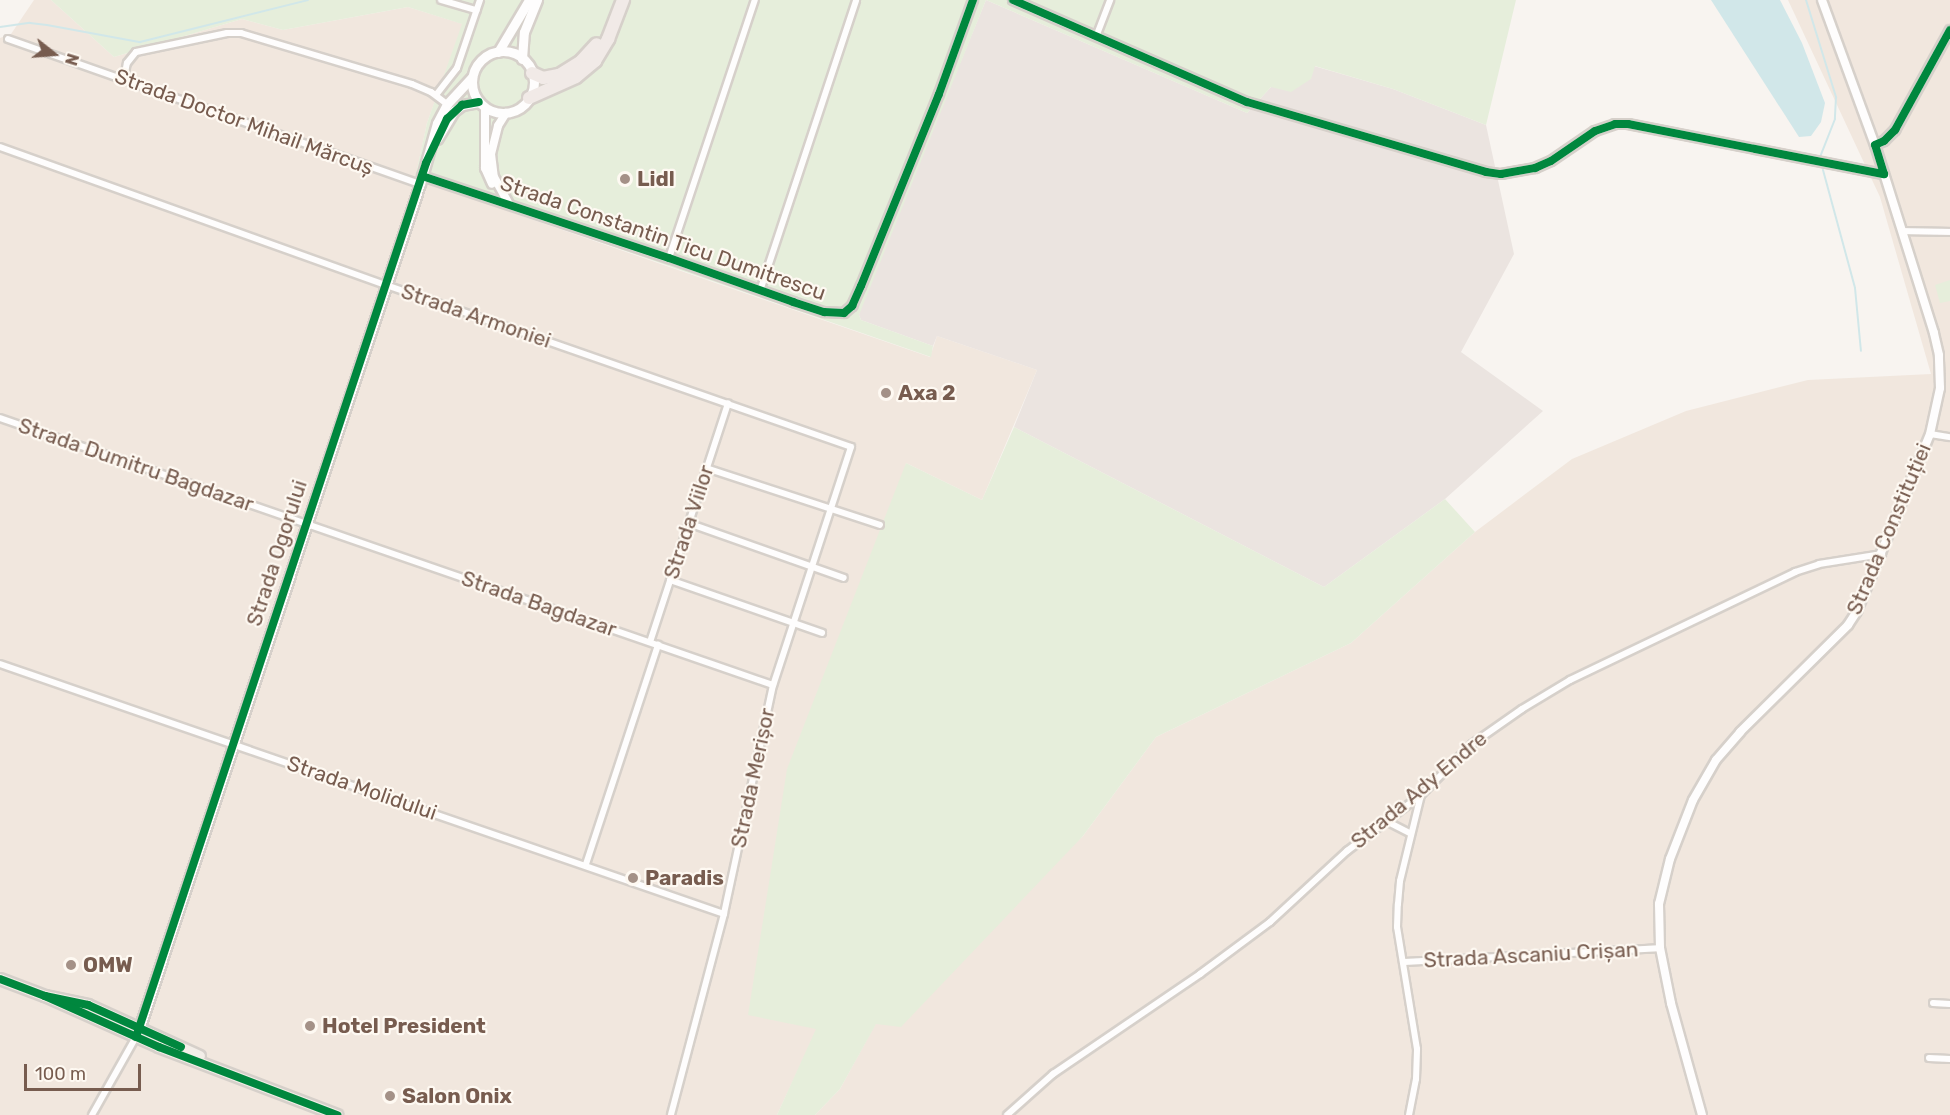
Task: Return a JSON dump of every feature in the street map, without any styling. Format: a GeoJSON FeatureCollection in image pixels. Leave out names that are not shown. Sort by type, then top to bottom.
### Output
{"type":"FeatureCollection","features":[{"type":"Feature","properties":{"kind":"highway"},"geometry":{"type":"LineString","coordinates":[[532,73],[549,78],[569,70],[581,61],[598,42],[622,0]]}},
{"type":"Feature","properties":{"kind":"highway"},"geometry":{"type":"LineString","coordinates":[[529,98],[566,82],[589,66],[608,39],[622,0]]}},
{"type":"Feature","properties":{"kind":"main road"},"geometry":{"type":"LineString","coordinates":[[498,52],[528,0]]}},
{"type":"Feature","properties":{"kind":"main road"},"geometry":{"type":"LineString","coordinates":[[522,59],[524,32],[537,0]]}},
{"type":"Feature","properties":{"kind":"main road"},"geometry":{"type":"LineString","coordinates":[[498,52],[511,53],[522,59],[532,73],[533,86],[529,98],[522,107],[506,113],[482,105],[472,88],[472,77],[484,58],[498,52]]}},
{"type":"Feature","properties":{"kind":"main road","name":"Strada Ogorului"},"geometry":{"type":"LineString","coordinates":[[426,163],[437,123],[447,104],[472,77]]}},
{"type":"Feature","properties":{"kind":"main road","name":"Strada Ogorului"},"geometry":{"type":"LineString","coordinates":[[138,1032],[386,285],[418,180],[447,119],[462,105],[482,105]]}},
{"type":"Feature","properties":{"kind":"main road"},"geometry":{"type":"LineString","coordinates":[[0,979],[45,996],[88,1005],[138,1032],[248,1080],[337,1115]]}},
{"type":"Feature","properties":{"kind":"street"},"geometry":{"type":"LineString","coordinates":[[441,0],[477,10]]}},
{"type":"Feature","properties":{"kind":"street"},"geometry":{"type":"LineString","coordinates":[[436,95],[457,68],[480,0]]}},
{"type":"Feature","properties":{"kind":"street"},"geometry":{"type":"LineString","coordinates":[[669,258],[755,0]]}},
{"type":"Feature","properties":{"kind":"street"},"geometry":{"type":"LineString","coordinates":[[760,291],[856,0]]}},
{"type":"Feature","properties":{"kind":"street","name":"Strada Constantin Ticu Dumitrescu"},"geometry":{"type":"LineString","coordinates":[[418,180],[509,205],[760,291],[835,314],[844,313],[852,306],[939,94],[973,0]]}},
{"type":"Feature","properties":{"kind":"street"},"geometry":{"type":"LineString","coordinates":[[1012,0],[1247,102],[1486,172],[1501,174],[1535,168],[1551,161],[1595,131],[1615,124],[1628,124],[1884,174]]}},
{"type":"Feature","properties":{"kind":"street"},"geometry":{"type":"LineString","coordinates":[[1096,37],[1110,0]]}},
{"type":"Feature","properties":{"kind":"street","name":"Strada Constituției"},"geometry":{"type":"LineString","coordinates":[[1702,1115],[1671,1003],[1660,948],[1658,916],[1665,874],[1680,831],[1704,778],[1740,732],[1848,624],[1864,598],[1930,434],[1939,397],[1939,355],[1875,145],[1822,0]]}},
{"type":"Feature","properties":{"kind":"street"},"geometry":{"type":"LineString","coordinates":[[1875,145],[1884,141],[1895,130],[1950,30]]}},
{"type":"Feature","properties":{"kind":"street"},"geometry":{"type":"LineString","coordinates":[[124,78],[127,63],[136,52],[227,33],[241,33],[412,84],[436,95],[447,104]]}},
{"type":"Feature","properties":{"kind":"street","name":"Strada Doctor Mihail Mărcuș"},"geometry":{"type":"LineString","coordinates":[[8,39],[418,180]]}},
{"type":"Feature","properties":{"kind":"street"},"geometry":{"type":"LineString","coordinates":[[482,105],[485,168],[492,184],[500,191]]}},
{"type":"Feature","properties":{"kind":"street"},"geometry":{"type":"LineString","coordinates":[[506,113],[498,126],[491,154],[492,167],[500,191],[509,205]]}},
{"type":"Feature","properties":{"kind":"street","name":"Strada Armoniei"},"geometry":{"type":"LineString","coordinates":[[0,147],[386,285],[851,447]]}},
{"type":"Feature","properties":{"kind":"street"},"geometry":{"type":"LineString","coordinates":[[1902,231],[1950,232]]}},
{"type":"Feature","properties":{"kind":"street","name":"Strada Viilor"},"geometry":{"type":"LineString","coordinates":[[650,642],[728,403]]}},
{"type":"Feature","properties":{"kind":"street","name":"Strada Dumitru Bagdazar"},"geometry":{"type":"LineString","coordinates":[[0,418],[306,523]]}},
{"type":"Feature","properties":{"kind":"street"},"geometry":{"type":"LineString","coordinates":[[1930,434],[1950,437]]}},
{"type":"Feature","properties":{"kind":"street","name":"Strada Merișor"},"geometry":{"type":"LineString","coordinates":[[671,1115],[724,914],[773,685],[851,447]]}},
{"type":"Feature","properties":{"kind":"street"},"geometry":{"type":"LineString","coordinates":[[706,468],[880,525]]}},
{"type":"Feature","properties":{"kind":"street","name":"Strada Bagdazar"},"geometry":{"type":"LineString","coordinates":[[306,523],[773,685]]}},
{"type":"Feature","properties":{"kind":"street"},"geometry":{"type":"LineString","coordinates":[[688,524],[844,578]]}},
{"type":"Feature","properties":{"kind":"street","name":"Strada Ady Endre"},"geometry":{"type":"LineString","coordinates":[[1007,1115],[1053,1074],[1200,974],[1269,922],[1309,884],[1421,795],[1488,731],[1570,680],[1795,572],[1826,562],[1882,554]]}},
{"type":"Feature","properties":{"kind":"street"},"geometry":{"type":"LineString","coordinates":[[670,580],[822,633]]}},
{"type":"Feature","properties":{"kind":"street"},"geometry":{"type":"LineString","coordinates":[[585,864],[658,645]]}},
{"type":"Feature","properties":{"kind":"street","name":"Strada Molidului"},"geometry":{"type":"LineString","coordinates":[[0,664],[585,864],[724,914]]}},
{"type":"Feature","properties":{"kind":"street"},"geometry":{"type":"LineString","coordinates":[[1409,1115],[1416,1079],[1418,1048],[1397,927],[1398,904],[1410,833],[1421,795]]}},
{"type":"Feature","properties":{"kind":"street"},"geometry":{"type":"LineString","coordinates":[[1386,821],[1410,833]]}},
{"type":"Feature","properties":{"kind":"street","name":"Strada Ascaniu Crișan"},"geometry":{"type":"LineString","coordinates":[[1403,962],[1660,948]]}},
{"type":"Feature","properties":{"kind":"street"},"geometry":{"type":"LineString","coordinates":[[1933,1002],[1950,1004]]}},
{"type":"Feature","properties":{"kind":"street"},"geometry":{"type":"LineString","coordinates":[[92,1115],[138,1032]]}},
{"type":"Feature","properties":{"kind":"street"},"geometry":{"type":"LineString","coordinates":[[1929,1058],[1950,1059]]}},
{"type":"Feature","properties":{"kind":"shaded area"},"geometry":{"type":"Polygon","coordinates":[[[34,0],[51,0],[114,57],[242,19],[283,30],[408,7],[463,24],[427,123],[415,179],[930,357],[937,336],[1037,370],[982,500],[906,463],[817,1029],[777,1115],[0,1115],[0,38],[11,34],[34,0]]]}},
{"type":"Feature","properties":{"kind":"shaded area"},"geometry":{"type":"Polygon","coordinates":[[[986,0],[1247,113],[1271,87],[1314,66],[1393,89],[1486,125],[1514,254],[1461,352],[1543,411],[1445,499],[1324,587],[1014,427],[1037,370],[937,336],[933,346],[861,320],[859,315],[862,302],[986,0]]]}},
{"type":"Feature","properties":{"kind":"shaded area"},"geometry":{"type":"Polygon","coordinates":[[[1711,0],[1780,0],[1802,43],[1825,103],[1821,122],[1811,136],[1799,137],[1711,0]]]}},
{"type":"Feature","properties":{"kind":"shaded area"},"geometry":{"type":"Polygon","coordinates":[[[1788,0],[1950,0],[1950,1115],[815,1115],[840,1089],[876,1023],[1083,836],[1156,737],[1351,643],[1475,532],[1572,459],[1686,411],[1808,380],[1931,374],[1880,197],[1788,0]]]}},
{"type":"Feature","properties":{"kind":"green space"},"geometry":{"type":"Polygon","coordinates":[[[51,0],[986,0],[859,315],[861,320],[933,346],[931,357],[415,178],[427,123],[462,24],[408,7],[283,30],[242,19],[114,57],[51,0]]]}},
{"type":"Feature","properties":{"kind":"green space"},"geometry":{"type":"Polygon","coordinates":[[[986,0],[1516,0],[1486,125],[1393,89],[1315,66],[1311,79],[1291,92],[1271,87],[1247,113],[986,0]]]}},
{"type":"Feature","properties":{"kind":"green space"},"geometry":{"type":"Polygon","coordinates":[[[1950,280],[1950,301],[1940,303],[1935,285],[1950,280]]]}},
{"type":"Feature","properties":{"kind":"green space"},"geometry":{"type":"Polygon","coordinates":[[[1014,427],[1324,587],[1445,499],[1475,532],[1351,643],[1156,737],[1083,836],[901,1027],[876,1024],[840,1089],[815,1115],[777,1115],[816,1029],[748,1015],[787,769],[906,463],[982,500],[1014,427]]]}},
{"type":"Feature","properties":{"kind":"waterway"},"geometry":{"type":"LineString","coordinates":[[0,27],[30,23],[140,42],[308,0]]}},
{"type":"Feature","properties":{"kind":"waterway"},"geometry":{"type":"LineString","coordinates":[[1806,0],[1836,97],[1835,119],[1820,157]]}},
{"type":"Feature","properties":{"kind":"waterway"},"geometry":{"type":"LineString","coordinates":[[1823,170],[1855,288],[1861,351]]}},
{"type":"Feature","properties":{"kind":"cycle path"},"geometry":{"type":"LineString","coordinates":[[422,176],[793,302],[824,312],[844,313],[852,306],[861,286],[939,94],[973,0]]}},
{"type":"Feature","properties":{"kind":"cycle path"},"geometry":{"type":"LineString","coordinates":[[1013,0],[1247,102],[1486,172],[1501,174],[1535,168],[1551,161],[1595,131],[1615,124],[1628,124],[1884,174]]}},
{"type":"Feature","properties":{"kind":"cycle path"},"geometry":{"type":"LineString","coordinates":[[1884,174],[1875,145],[1884,141],[1895,130],[1950,30]]}},
{"type":"Feature","properties":{"kind":"cycle path"},"geometry":{"type":"LineString","coordinates":[[136,1037],[426,163],[447,119],[462,105],[479,102]]}},
{"type":"Feature","properties":{"kind":"cycle path"},"geometry":{"type":"LineString","coordinates":[[0,979],[45,996],[88,1005],[181,1047]]}},
{"type":"Feature","properties":{"kind":"cycle path"},"geometry":{"type":"LineString","coordinates":[[45,996],[159,1047],[337,1115]]}},
{"type":"Feature","properties":{"kind":"place","name":"Lidl"},"geometry":{"type":"Point","coordinates":[625,179]}},
{"type":"Feature","properties":{"kind":"place","name":"Axa 2"},"geometry":{"type":"Point","coordinates":[886,393]}},
{"type":"Feature","properties":{"kind":"place","name":"Paradis"},"geometry":{"type":"Point","coordinates":[633,878]}},
{"type":"Feature","properties":{"kind":"place","name":"OMW"},"geometry":{"type":"Point","coordinates":[71,965]}},
{"type":"Feature","properties":{"kind":"place","name":"Hotel President"},"geometry":{"type":"Point","coordinates":[310,1026]}},
{"type":"Feature","properties":{"kind":"place","name":"Salon Onix"},"geometry":{"type":"Point","coordinates":[390,1096]}}]}
